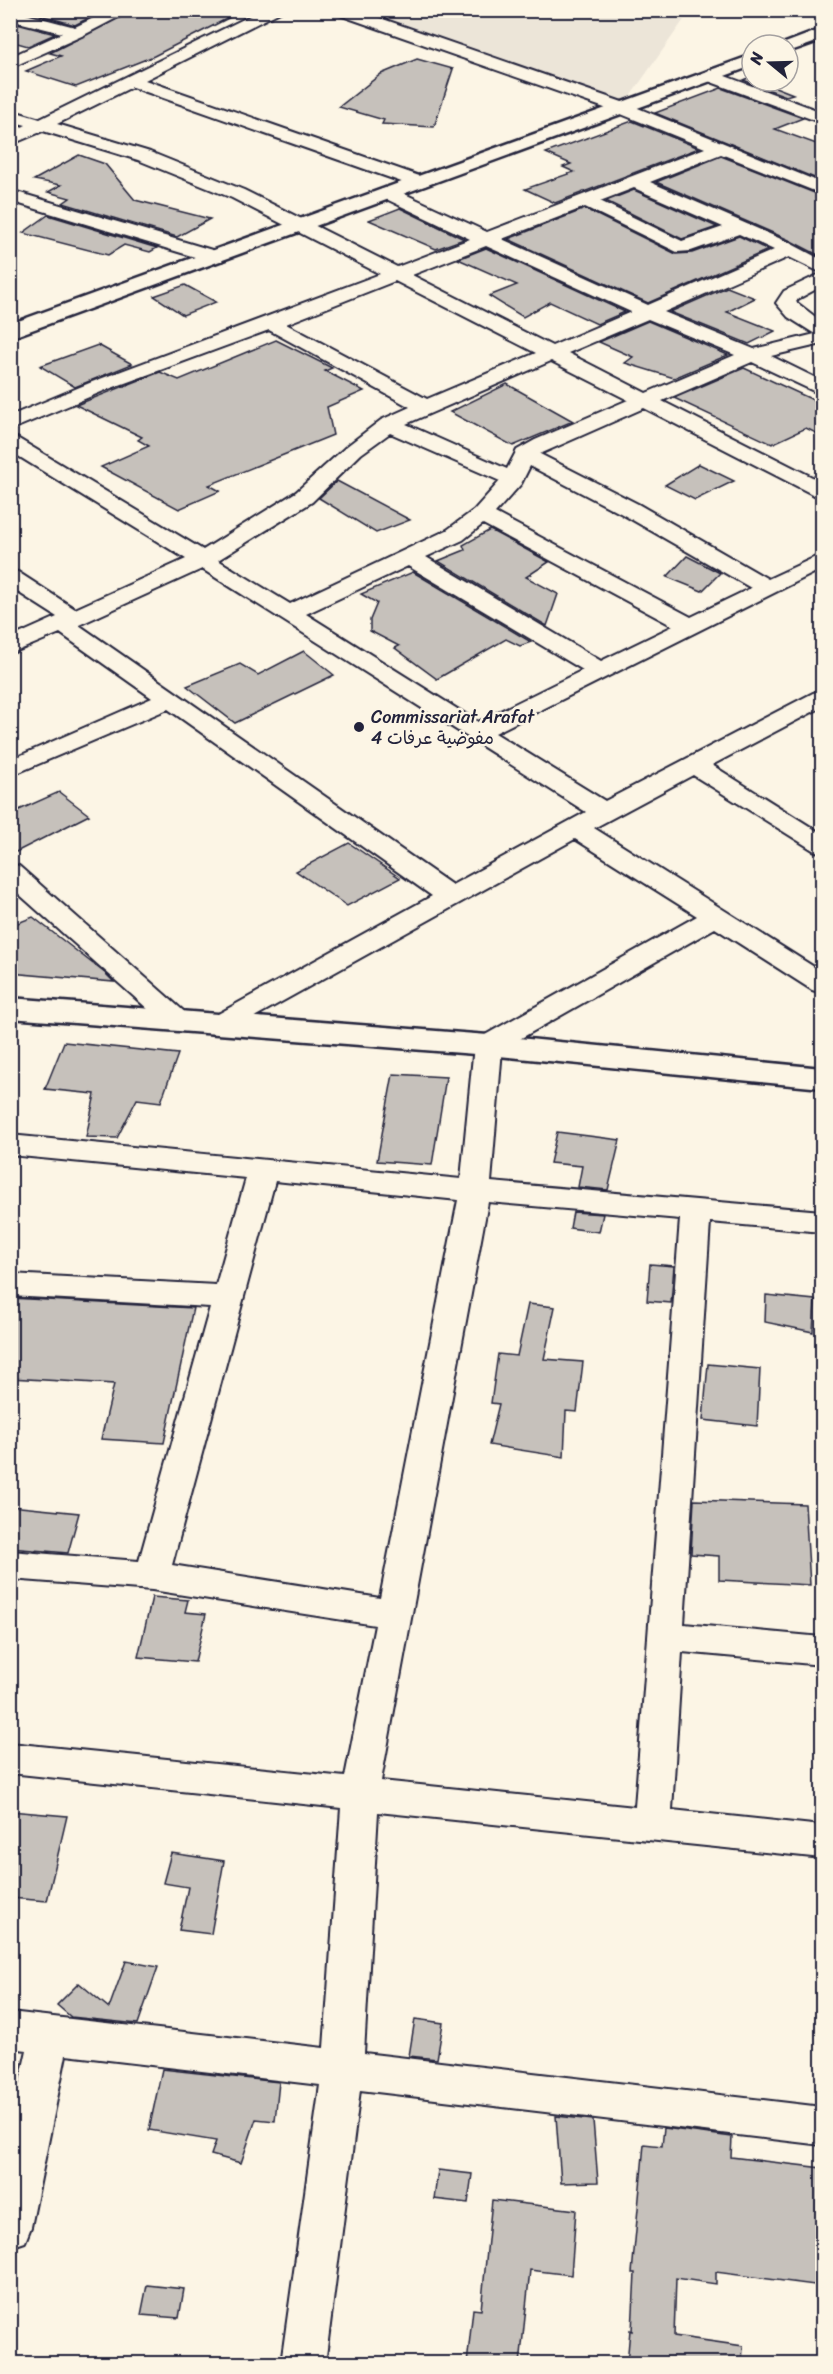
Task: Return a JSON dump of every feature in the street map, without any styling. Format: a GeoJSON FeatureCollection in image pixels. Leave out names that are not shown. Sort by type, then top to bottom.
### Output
{"type":"FeatureCollection","features":[{"type":"Feature","properties":{"kind":"street"},"geometry":{"type":"LineString","coordinates":[[15,58],[124,10]]}},
{"type":"Feature","properties":{"kind":"street"},"geometry":{"type":"LineString","coordinates":[[10,140],[276,10]]}},
{"type":"Feature","properties":{"kind":"street"},"geometry":{"type":"LineString","coordinates":[[340,10],[622,108],[822,189]]}},
{"type":"Feature","properties":{"kind":"street"},"geometry":{"type":"LineString","coordinates":[[10,15],[78,32]]}},
{"type":"Feature","properties":{"kind":"street"},"geometry":{"type":"LineString","coordinates":[[800,42],[822,34]]}},
{"type":"Feature","properties":{"kind":"street"},"geometry":{"type":"LineString","coordinates":[[10,332],[740,64]]}},
{"type":"Feature","properties":{"kind":"street"},"geometry":{"type":"LineString","coordinates":[[710,75],[817,112]]}},
{"type":"Feature","properties":{"kind":"street"},"geometry":{"type":"LineString","coordinates":[[131,81],[419,182]]}},
{"type":"Feature","properties":{"kind":"street"},"geometry":{"type":"LineString","coordinates":[[10,115],[144,156],[238,194],[822,490]]}},
{"type":"Feature","properties":{"kind":"street"},"geometry":{"type":"LineString","coordinates":[[10,424],[99,386],[270,323],[721,148]]}},
{"type":"Feature","properties":{"kind":"street"},"geometry":{"type":"LineString","coordinates":[[633,181],[822,267]]}},
{"type":"Feature","properties":{"kind":"street"},"geometry":{"type":"LineString","coordinates":[[388,193],[645,312],[752,355],[822,389]]}},
{"type":"Feature","properties":{"kind":"street"},"geometry":{"type":"LineString","coordinates":[[10,195],[215,256]]}},
{"type":"Feature","properties":{"kind":"street"},"geometry":{"type":"LineString","coordinates":[[584,200],[677,246],[684,247],[740,228]]}},
{"type":"Feature","properties":{"kind":"street"},"geometry":{"type":"LineString","coordinates":[[10,647],[203,560],[304,497],[354,450],[388,424],[788,250]]}},
{"type":"Feature","properties":{"kind":"street"},"geometry":{"type":"LineString","coordinates":[[822,279],[791,295],[786,303],[795,313],[822,330]]}},
{"type":"Feature","properties":{"kind":"street"},"geometry":{"type":"LineString","coordinates":[[270,323],[426,407]]}},
{"type":"Feature","properties":{"kind":"street"},"geometry":{"type":"LineString","coordinates":[[288,613],[455,535],[482,515],[513,479],[525,455],[566,433],[752,355],[822,338]]}},
{"type":"Feature","properties":{"kind":"street"},"geometry":{"type":"LineString","coordinates":[[388,424],[513,479]]}},
{"type":"Feature","properties":{"kind":"street"},"geometry":{"type":"LineString","coordinates":[[10,442],[203,560],[604,812]]}},
{"type":"Feature","properties":{"kind":"street"},"geometry":{"type":"LineString","coordinates":[[525,455],[630,509],[768,588]]}},
{"type":"Feature","properties":{"kind":"street"},"geometry":{"type":"LineString","coordinates":[[482,515],[691,626]]}},
{"type":"Feature","properties":{"kind":"street"},"geometry":{"type":"LineString","coordinates":[[409,556],[601,671]]}},
{"type":"Feature","properties":{"kind":"street"},"geometry":{"type":"LineString","coordinates":[[477,732],[822,561]]}},
{"type":"Feature","properties":{"kind":"street"},"geometry":{"type":"LineString","coordinates":[[10,577],[170,699],[451,897]]}},
{"type":"Feature","properties":{"kind":"street"},"geometry":{"type":"LineString","coordinates":[[219,1024],[604,812],[822,698]]}},
{"type":"Feature","properties":{"kind":"street"},"geometry":{"type":"LineString","coordinates":[[10,769],[170,699]]}},
{"type":"Feature","properties":{"kind":"street"},"geometry":{"type":"LineString","coordinates":[[694,765],[822,845]]}},
{"type":"Feature","properties":{"kind":"street"},"geometry":{"type":"LineString","coordinates":[[576,828],[822,984]]}},
{"type":"Feature","properties":{"kind":"street"},"geometry":{"type":"LineString","coordinates":[[10,872],[178,1021]]}},
{"type":"Feature","properties":{"kind":"street"},"geometry":{"type":"LineString","coordinates":[[488,1045],[717,916]]}},
{"type":"Feature","properties":{"kind":"street"},"geometry":{"type":"LineString","coordinates":[[10,1008],[488,1045],[822,1078]]}},
{"type":"Feature","properties":{"kind":"street"},"geometry":{"type":"LineString","coordinates":[[303,2364],[343,2068],[360,1796],[475,1191],[488,1045]]}},
{"type":"Feature","properties":{"kind":"street"},"geometry":{"type":"LineString","coordinates":[[10,1145],[475,1191],[822,1221]]}},
{"type":"Feature","properties":{"kind":"street"},"geometry":{"type":"LineString","coordinates":[[152,1576],[263,1170]]}},
{"type":"Feature","properties":{"kind":"street"},"geometry":{"type":"LineString","coordinates":[[652,1825],[696,1210]]}},
{"type":"Feature","properties":{"kind":"street"},"geometry":{"type":"LineString","coordinates":[[10,1285],[229,1297]]}},
{"type":"Feature","properties":{"kind":"street"},"geometry":{"type":"LineString","coordinates":[[10,1565],[152,1576],[394,1614]]}},
{"type":"Feature","properties":{"kind":"street"},"geometry":{"type":"LineString","coordinates":[[664,1636],[822,1651]]}},
{"type":"Feature","properties":{"kind":"street"},"geometry":{"type":"LineString","coordinates":[[10,1758],[822,1842]]}},
{"type":"Feature","properties":{"kind":"street"},"geometry":{"type":"LineString","coordinates":[[10,2030],[822,2126]]}},
{"type":"Feature","properties":{"kind":"street"},"geometry":{"type":"LineString","coordinates":[[10,2227],[50,2035]]}},
{"type":"Feature","properties":{"kind":"shaded area"},"geometry":{"type":"Polygon","coordinates":[[[340,11],[690,11],[622,108],[340,11]]]}},
{"type":"Feature","properties":{"kind":"building"},"geometry":{"type":"Polygon","coordinates":[[[53,10],[104,10],[75,25],[40,15],[53,10]]]}},
{"type":"Feature","properties":{"kind":"building"},"geometry":{"type":"Polygon","coordinates":[[[134,10],[244,10],[154,56],[76,87],[26,71],[61,56],[50,53],[134,10]]]}},
{"type":"Feature","properties":{"kind":"building"},"geometry":{"type":"Polygon","coordinates":[[[17,24],[55,34],[28,46],[10,41],[10,27],[17,24]]]}},
{"type":"Feature","properties":{"kind":"building"},"geometry":{"type":"Polygon","coordinates":[[[417,59],[453,69],[434,127],[382,124],[384,120],[339,107],[381,74],[417,59]]]}},
{"type":"Feature","properties":{"kind":"building"},"geometry":{"type":"Polygon","coordinates":[[[721,88],[803,118],[775,129],[822,146],[822,181],[655,113],[721,88]]]}},
{"type":"Feature","properties":{"kind":"building"},"geometry":{"type":"Polygon","coordinates":[[[778,93],[793,94],[786,96],[778,93]]]}},
{"type":"Feature","properties":{"kind":"building"},"geometry":{"type":"Polygon","coordinates":[[[632,121],[699,148],[555,203],[525,189],[574,172],[563,167],[571,164],[546,153],[632,121]]]}},
{"type":"Feature","properties":{"kind":"building"},"geometry":{"type":"Polygon","coordinates":[[[79,155],[105,164],[135,200],[210,219],[177,237],[63,203],[70,198],[48,192],[61,185],[34,180],[79,155]]]}},
{"type":"Feature","properties":{"kind":"building"},"geometry":{"type":"Polygon","coordinates":[[[721,156],[822,196],[822,257],[789,240],[656,182],[721,156]]]}},
{"type":"Feature","properties":{"kind":"building"},"geometry":{"type":"Polygon","coordinates":[[[634,190],[717,227],[682,239],[606,201],[634,190]]]}},
{"type":"Feature","properties":{"kind":"building"},"geometry":{"type":"Polygon","coordinates":[[[400,208],[464,239],[436,249],[369,220],[400,208]]]}},
{"type":"Feature","properties":{"kind":"building"},"geometry":{"type":"Polygon","coordinates":[[[585,209],[676,254],[692,253],[739,236],[768,250],[648,303],[508,239],[585,209]]]}},
{"type":"Feature","properties":{"kind":"building"},"geometry":{"type":"Polygon","coordinates":[[[48,215],[157,248],[150,252],[124,245],[108,255],[23,233],[48,215]]]}},
{"type":"Feature","properties":{"kind":"building"},"geometry":{"type":"Polygon","coordinates":[[[486,248],[625,312],[597,324],[550,302],[523,317],[489,296],[517,285],[458,259],[486,248]]]}},
{"type":"Feature","properties":{"kind":"building"},"geometry":{"type":"Polygon","coordinates":[[[185,285],[216,302],[183,315],[154,296],[185,285]]]}},
{"type":"Feature","properties":{"kind":"building"},"geometry":{"type":"Polygon","coordinates":[[[727,287],[755,298],[727,312],[775,331],[749,344],[670,312],[727,287]]]}},
{"type":"Feature","properties":{"kind":"building"},"geometry":{"type":"Polygon","coordinates":[[[648,321],[728,355],[674,378],[625,363],[633,357],[599,342],[648,321]]]}},
{"type":"Feature","properties":{"kind":"building"},"geometry":{"type":"Polygon","coordinates":[[[276,340],[332,368],[325,371],[364,391],[327,407],[333,435],[209,485],[220,491],[179,509],[101,467],[149,446],[138,440],[142,437],[76,405],[160,372],[179,380],[276,340]]]}},
{"type":"Feature","properties":{"kind":"building"},"geometry":{"type":"Polygon","coordinates":[[[98,345],[132,364],[75,387],[40,366],[98,345]]]}},
{"type":"Feature","properties":{"kind":"building"},"geometry":{"type":"Polygon","coordinates":[[[744,368],[822,404],[822,436],[806,428],[772,444],[674,398],[744,368]]]}},
{"type":"Feature","properties":{"kind":"building"},"geometry":{"type":"Polygon","coordinates":[[[507,384],[573,421],[513,446],[450,412],[507,384]]]}},
{"type":"Feature","properties":{"kind":"building"},"geometry":{"type":"Polygon","coordinates":[[[699,464],[734,481],[695,500],[665,485],[699,464]]]}},
{"type":"Feature","properties":{"kind":"building"},"geometry":{"type":"Polygon","coordinates":[[[337,481],[410,520],[376,533],[319,498],[337,481]]]}},
{"type":"Feature","properties":{"kind":"building"},"geometry":{"type":"Polygon","coordinates":[[[490,530],[549,562],[526,577],[558,594],[547,626],[438,561],[465,550],[463,545],[490,530]]]}},
{"type":"Feature","properties":{"kind":"building"},"geometry":{"type":"Polygon","coordinates":[[[687,556],[720,573],[702,591],[667,577],[687,556]]]}},
{"type":"Feature","properties":{"kind":"building"},"geometry":{"type":"Polygon","coordinates":[[[413,572],[531,642],[520,646],[506,639],[437,679],[395,648],[399,646],[370,631],[370,620],[377,603],[361,594],[413,572]]]}},
{"type":"Feature","properties":{"kind":"building"},"geometry":{"type":"Polygon","coordinates":[[[304,651],[334,675],[235,723],[187,686],[240,664],[258,675],[304,651]]]}},
{"type":"Feature","properties":{"kind":"building"},"geometry":{"type":"Polygon","coordinates":[[[59,792],[89,815],[10,855],[10,814],[59,792]]]}},
{"type":"Feature","properties":{"kind":"building"},"geometry":{"type":"Polygon","coordinates":[[[349,843],[400,878],[347,906],[296,871],[349,843]]]}},
{"type":"Feature","properties":{"kind":"building"},"geometry":{"type":"Polygon","coordinates":[[[33,917],[114,982],[10,973],[10,926],[33,917]]]}},
{"type":"Feature","properties":{"kind":"building"},"geometry":{"type":"Polygon","coordinates":[[[64,1042],[178,1054],[161,1102],[137,1099],[117,1138],[86,1137],[95,1094],[45,1089],[64,1042]]]}},
{"type":"Feature","properties":{"kind":"building"},"geometry":{"type":"Polygon","coordinates":[[[393,1074],[446,1077],[432,1165],[377,1161],[393,1074]]]}},
{"type":"Feature","properties":{"kind":"building"},"geometry":{"type":"Polygon","coordinates":[[[557,1132],[620,1140],[608,1190],[578,1187],[582,1166],[550,1163],[557,1132]]]}},
{"type":"Feature","properties":{"kind":"building"},"geometry":{"type":"Polygon","coordinates":[[[573,1212],[603,1214],[599,1232],[570,1228],[573,1212]]]}},
{"type":"Feature","properties":{"kind":"building"},"geometry":{"type":"Polygon","coordinates":[[[650,1264],[674,1266],[671,1303],[647,1301],[650,1264]]]}},
{"type":"Feature","properties":{"kind":"building"},"geometry":{"type":"Polygon","coordinates":[[[766,1295],[815,1300],[813,1332],[765,1322],[766,1295]]]}},
{"type":"Feature","properties":{"kind":"building"},"geometry":{"type":"Polygon","coordinates":[[[10,1298],[193,1308],[164,1443],[101,1439],[114,1384],[10,1378],[10,1298]]]}},
{"type":"Feature","properties":{"kind":"building"},"geometry":{"type":"Polygon","coordinates":[[[528,1304],[555,1307],[544,1359],[583,1362],[577,1412],[566,1411],[564,1457],[489,1445],[499,1404],[491,1403],[498,1354],[517,1356],[528,1304]]]}},
{"type":"Feature","properties":{"kind":"building"},"geometry":{"type":"Polygon","coordinates":[[[708,1364],[760,1369],[757,1426],[703,1420],[708,1364]]]}},
{"type":"Feature","properties":{"kind":"building"},"geometry":{"type":"Polygon","coordinates":[[[694,1500],[805,1504],[810,1585],[719,1580],[719,1556],[691,1554],[694,1500]]]}},
{"type":"Feature","properties":{"kind":"building"},"geometry":{"type":"Polygon","coordinates":[[[10,1506],[79,1513],[68,1553],[10,1548],[10,1506]]]}},
{"type":"Feature","properties":{"kind":"building"},"geometry":{"type":"Polygon","coordinates":[[[152,1597],[188,1600],[185,1612],[206,1614],[195,1662],[138,1657],[152,1597]]]}},
{"type":"Feature","properties":{"kind":"building"},"geometry":{"type":"Polygon","coordinates":[[[10,1811],[67,1816],[47,1901],[10,1898],[10,1811]]]}},
{"type":"Feature","properties":{"kind":"building"},"geometry":{"type":"Polygon","coordinates":[[[171,1853],[224,1861],[211,1934],[179,1930],[188,1887],[163,1883],[171,1853]]]}},
{"type":"Feature","properties":{"kind":"building"},"geometry":{"type":"Polygon","coordinates":[[[126,1961],[158,1967],[138,2024],[71,2017],[57,2005],[79,1983],[109,2008],[126,1961]]]}},
{"type":"Feature","properties":{"kind":"building"},"geometry":{"type":"Polygon","coordinates":[[[415,2019],[443,2023],[437,2059],[409,2056],[415,2019]]]}},
{"type":"Feature","properties":{"kind":"building"},"geometry":{"type":"Polygon","coordinates":[[[162,2069],[279,2082],[275,2121],[256,2119],[241,2163],[211,2155],[216,2141],[149,2130],[162,2069]]]}},
{"type":"Feature","properties":{"kind":"building"},"geometry":{"type":"Polygon","coordinates":[[[556,2116],[593,2120],[598,2182],[561,2183],[556,2116]]]}},
{"type":"Feature","properties":{"kind":"building"},"geometry":{"type":"Polygon","coordinates":[[[664,2128],[732,2137],[731,2157],[822,2168],[822,2286],[716,2272],[716,2284],[676,2278],[674,2336],[743,2346],[742,2364],[627,2364],[630,2330],[632,2331],[635,2273],[632,2273],[644,2144],[662,2146],[664,2128]]]}},
{"type":"Feature","properties":{"kind":"building"},"geometry":{"type":"Polygon","coordinates":[[[438,2170],[472,2174],[468,2203],[434,2199],[438,2170]]]}},
{"type":"Feature","properties":{"kind":"building"},"geometry":{"type":"Polygon","coordinates":[[[492,2200],[576,2210],[571,2275],[530,2270],[520,2364],[467,2364],[473,2309],[481,2310],[492,2200]]]}},
{"type":"Feature","properties":{"kind":"building"},"geometry":{"type":"Polygon","coordinates":[[[147,2285],[184,2289],[179,2318],[141,2315],[147,2285]]]}},
{"type":"Feature","properties":{"kind":"place","name":"Commissariat Arafat 4 مفوضية عرفات"},"geometry":{"type":"Point","coordinates":[359,727]}}]}
